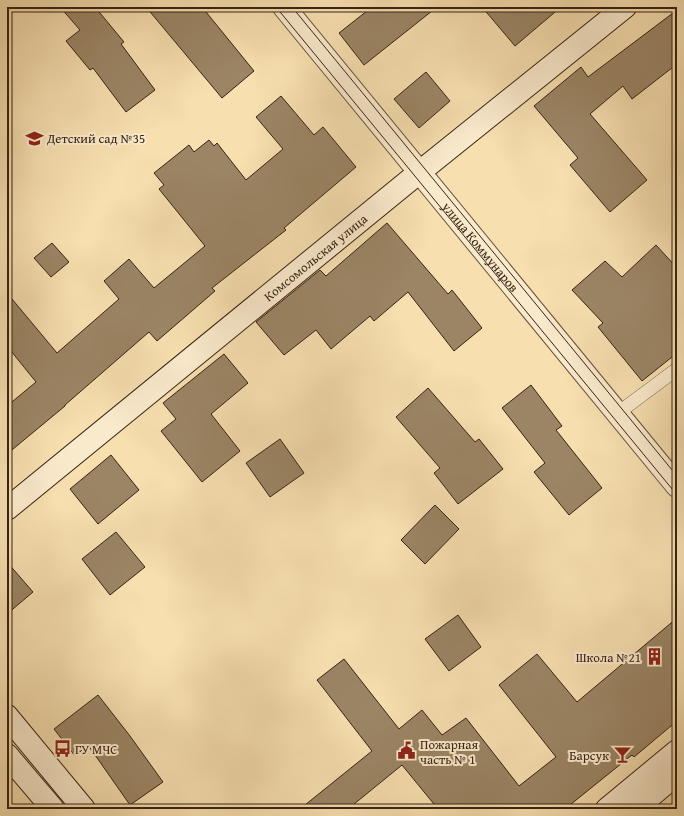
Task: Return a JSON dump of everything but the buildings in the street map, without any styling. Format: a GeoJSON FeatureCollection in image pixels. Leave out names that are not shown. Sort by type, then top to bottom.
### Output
{"type":"FeatureCollection","features":[{"type":"Feature","properties":{"kind":"street","name":"улица Коммунаров"},"geometry":{"type":"LineString","coordinates":[[284,7],[677,486]]}},
{"type":"Feature","properties":{"kind":"street","name":"Комсомольская улица"},"geometry":{"type":"LineString","coordinates":[[7,509],[625,7]]}},
{"type":"Feature","properties":{"kind":"street"},"geometry":{"type":"LineString","coordinates":[[7,716],[84,809]]}},
{"type":"Feature","properties":{"kind":"street"},"geometry":{"type":"LineString","coordinates":[[607,809],[677,751]]}},
{"type":"Feature","properties":{"kind":"street"},"geometry":{"type":"LineString","coordinates":[[7,755],[52,809]]}},
{"type":"Feature","properties":{"kind":"street"},"geometry":{"type":"LineString","coordinates":[[635,809],[677,774]]}},
{"type":"Feature","properties":{"kind":"lane"},"geometry":{"type":"LineString","coordinates":[[618,413],[677,368]]}},
{"type":"Feature","properties":{"kind":"tram line"},"geometry":{"type":"LineString","coordinates":[[276,7],[677,495]]}},
{"type":"Feature","properties":{"kind":"tram line"},"geometry":{"type":"LineString","coordinates":[[292,7],[677,476]]}},
{"type":"Feature","properties":{"kind":"place","name":"Детский сад №35"},"geometry":{"type":"Point","coordinates":[34,138]}},
{"type":"Feature","properties":{"kind":"place","name":"Школа №21"},"geometry":{"type":"Point","coordinates":[654,657]}},
{"type":"Feature","properties":{"kind":"place","name":"ГУ МЧС"},"geometry":{"type":"Point","coordinates":[62,749]}},
{"type":"Feature","properties":{"kind":"place","name":"Пожарная часть № 1"},"geometry":{"type":"Point","coordinates":[407,751]}},
{"type":"Feature","properties":{"kind":"place","name":"Барсук"},"geometry":{"type":"Point","coordinates":[622,755]}}]}
